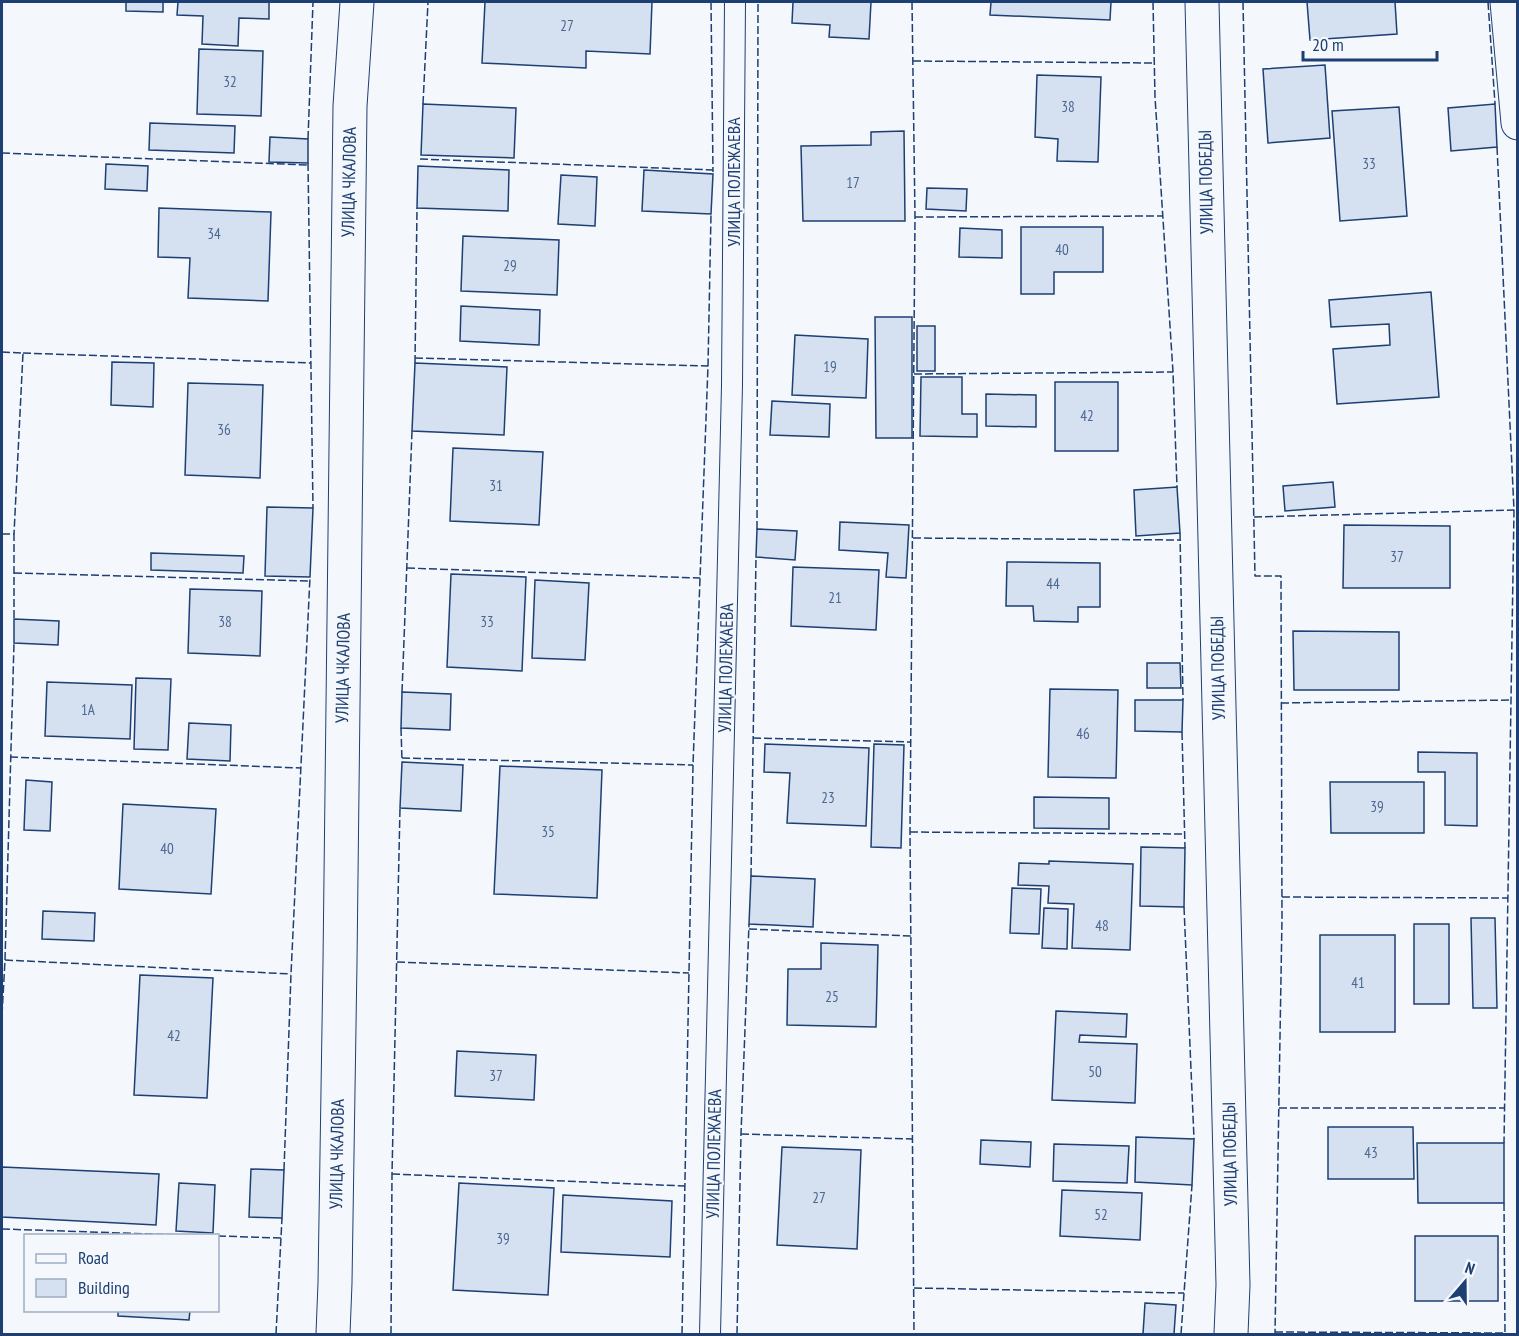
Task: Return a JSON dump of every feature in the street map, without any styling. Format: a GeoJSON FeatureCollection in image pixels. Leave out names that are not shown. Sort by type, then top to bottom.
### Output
{"type":"FeatureCollection","features":[{"type":"Feature","properties":{"kind":"street","name":"УЛИЦА ЧКАЛОВА"},"geometry":{"type":"LineString","coordinates":[[333,1335],[340,962],[350,106],[357,2]]}},
{"type":"Feature","properties":{"kind":"street","name":"УЛИЦА ПОБЕДЫ"},"geometry":{"type":"LineString","coordinates":[[1202,2],[1233,1285],[1231,1335]]}},
{"type":"Feature","properties":{"kind":"street"},"geometry":{"type":"LineString","coordinates":[[1507,2],[1518,123]]}},
{"type":"Feature","properties":{"kind":"lane","name":"УЛИЦА ПОЛЕЖАЕВА"},"geometry":{"type":"LineString","coordinates":[[710,1335],[732,385],[735,2]]}},
{"type":"Feature","properties":{"kind":"building"},"geometry":{"type":"Polygon","coordinates":[[[126,2],[163,2],[163,12],[126,11],[126,2]]]}},
{"type":"Feature","properties":{"kind":"building"},"geometry":{"type":"Polygon","coordinates":[[[178,2],[269,2],[269,19],[239,18],[238,46],[202,44],[203,16],[177,15],[178,2]]]}},
{"type":"Feature","properties":{"kind":"building"},"geometry":{"type":"Polygon","coordinates":[[[485,2],[652,2],[650,54],[586,51],[586,68],[482,63],[485,2]]]}},
{"type":"Feature","properties":{"kind":"building"},"geometry":{"type":"Polygon","coordinates":[[[793,2],[871,2],[869,39],[829,37],[830,25],[792,23],[793,2]]]}},
{"type":"Feature","properties":{"kind":"building"},"geometry":{"type":"Polygon","coordinates":[[[991,2],[1111,2],[1110,20],[990,15],[991,2]]]}},
{"type":"Feature","properties":{"kind":"building"},"geometry":{"type":"Polygon","coordinates":[[[1307,2],[1395,2],[1397,34],[1310,40],[1307,2]]]}},
{"type":"Feature","properties":{"kind":"building"},"geometry":{"type":"Polygon","coordinates":[[[199,49],[263,51],[261,116],[197,114],[199,49]]]}},
{"type":"Feature","properties":{"kind":"building"},"geometry":{"type":"Polygon","coordinates":[[[1325,65],[1330,138],[1268,143],[1263,69],[1325,65]]]}},
{"type":"Feature","properties":{"kind":"building"},"geometry":{"type":"Polygon","coordinates":[[[1037,75],[1101,77],[1098,162],[1057,161],[1058,139],[1035,137],[1037,75]]]}},
{"type":"Feature","properties":{"kind":"building"},"geometry":{"type":"Polygon","coordinates":[[[423,104],[516,108],[514,158],[421,155],[423,104]]]}},
{"type":"Feature","properties":{"kind":"building"},"geometry":{"type":"Polygon","coordinates":[[[1495,104],[1497,147],[1451,151],[1448,108],[1495,104]]]}},
{"type":"Feature","properties":{"kind":"building"},"geometry":{"type":"Polygon","coordinates":[[[1399,107],[1407,216],[1340,221],[1332,111],[1399,107]]]}},
{"type":"Feature","properties":{"kind":"building"},"geometry":{"type":"Polygon","coordinates":[[[150,123],[235,126],[234,153],[149,150],[150,123]]]}},
{"type":"Feature","properties":{"kind":"building"},"geometry":{"type":"Polygon","coordinates":[[[904,131],[905,221],[803,221],[801,146],[871,145],[871,132],[904,131]]]}},
{"type":"Feature","properties":{"kind":"building"},"geometry":{"type":"Polygon","coordinates":[[[270,137],[308,139],[308,163],[269,162],[270,137]]]}},
{"type":"Feature","properties":{"kind":"building"},"geometry":{"type":"Polygon","coordinates":[[[106,164],[148,166],[147,191],[105,189],[106,164]]]}},
{"type":"Feature","properties":{"kind":"building"},"geometry":{"type":"Polygon","coordinates":[[[418,166],[509,170],[508,211],[417,208],[418,166]]]}},
{"type":"Feature","properties":{"kind":"building"},"geometry":{"type":"Polygon","coordinates":[[[644,170],[713,174],[711,214],[642,211],[644,170]]]}},
{"type":"Feature","properties":{"kind":"building"},"geometry":{"type":"Polygon","coordinates":[[[561,175],[597,177],[595,226],[558,224],[561,175]]]}},
{"type":"Feature","properties":{"kind":"building"},"geometry":{"type":"Polygon","coordinates":[[[927,188],[967,189],[966,211],[926,209],[927,188]]]}},
{"type":"Feature","properties":{"kind":"building"},"geometry":{"type":"Polygon","coordinates":[[[159,208],[271,212],[268,301],[188,298],[190,258],[158,257],[159,208]]]}},
{"type":"Feature","properties":{"kind":"building"},"geometry":{"type":"Polygon","coordinates":[[[1021,227],[1103,227],[1103,272],[1054,272],[1054,294],[1021,294],[1021,227]]]}},
{"type":"Feature","properties":{"kind":"building"},"geometry":{"type":"Polygon","coordinates":[[[960,228],[1002,230],[1002,258],[959,257],[960,228]]]}},
{"type":"Feature","properties":{"kind":"building"},"geometry":{"type":"Polygon","coordinates":[[[463,236],[559,240],[557,295],[461,291],[463,236]]]}},
{"type":"Feature","properties":{"kind":"building"},"geometry":{"type":"Polygon","coordinates":[[[1431,292],[1439,397],[1337,404],[1333,349],[1390,345],[1389,324],[1331,327],[1329,300],[1431,292]]]}},
{"type":"Feature","properties":{"kind":"building"},"geometry":{"type":"Polygon","coordinates":[[[461,306],[540,310],[539,345],[460,341],[461,306]]]}},
{"type":"Feature","properties":{"kind":"building"},"geometry":{"type":"Polygon","coordinates":[[[875,317],[912,317],[912,438],[876,438],[875,317]]]}},
{"type":"Feature","properties":{"kind":"building"},"geometry":{"type":"Polygon","coordinates":[[[917,326],[935,326],[935,371],[917,371],[917,326]]]}},
{"type":"Feature","properties":{"kind":"building"},"geometry":{"type":"Polygon","coordinates":[[[795,335],[868,339],[866,398],[792,395],[795,335]]]}},
{"type":"Feature","properties":{"kind":"building"},"geometry":{"type":"Polygon","coordinates":[[[112,362],[154,363],[153,407],[111,405],[112,362]]]}},
{"type":"Feature","properties":{"kind":"building"},"geometry":{"type":"Polygon","coordinates":[[[415,363],[507,367],[504,435],[412,431],[415,363]]]}},
{"type":"Feature","properties":{"kind":"building"},"geometry":{"type":"Polygon","coordinates":[[[921,377],[962,377],[962,414],[977,414],[977,437],[920,436],[921,377]]]}},
{"type":"Feature","properties":{"kind":"building"},"geometry":{"type":"Polygon","coordinates":[[[1055,382],[1118,382],[1118,451],[1055,451],[1055,382]]]}},
{"type":"Feature","properties":{"kind":"building"},"geometry":{"type":"Polygon","coordinates":[[[188,383],[263,385],[260,478],[185,475],[188,383]]]}},
{"type":"Feature","properties":{"kind":"building"},"geometry":{"type":"Polygon","coordinates":[[[986,394],[1036,395],[1036,427],[986,426],[986,394]]]}},
{"type":"Feature","properties":{"kind":"building"},"geometry":{"type":"Polygon","coordinates":[[[772,401],[830,404],[829,437],[770,435],[772,401]]]}},
{"type":"Feature","properties":{"kind":"building"},"geometry":{"type":"Polygon","coordinates":[[[453,448],[543,452],[539,525],[450,521],[453,448]]]}},
{"type":"Feature","properties":{"kind":"building"},"geometry":{"type":"Polygon","coordinates":[[[1333,482],[1335,507],[1285,511],[1283,486],[1333,482]]]}},
{"type":"Feature","properties":{"kind":"building"},"geometry":{"type":"Polygon","coordinates":[[[1177,487],[1180,533],[1136,536],[1134,490],[1177,487]]]}},
{"type":"Feature","properties":{"kind":"building"},"geometry":{"type":"Polygon","coordinates":[[[267,507],[313,508],[310,577],[265,576],[267,507]]]}},
{"type":"Feature","properties":{"kind":"building"},"geometry":{"type":"Polygon","coordinates":[[[840,522],[909,525],[906,578],[886,577],[888,553],[839,550],[840,522]]]}},
{"type":"Feature","properties":{"kind":"building"},"geometry":{"type":"Polygon","coordinates":[[[1344,525],[1450,526],[1450,588],[1343,588],[1344,525]]]}},
{"type":"Feature","properties":{"kind":"building"},"geometry":{"type":"Polygon","coordinates":[[[757,529],[797,531],[795,560],[756,557],[757,529]]]}},
{"type":"Feature","properties":{"kind":"building"},"geometry":{"type":"Polygon","coordinates":[[[151,553],[244,556],[243,573],[151,570],[151,553]]]}},
{"type":"Feature","properties":{"kind":"building"},"geometry":{"type":"Polygon","coordinates":[[[1007,562],[1100,563],[1100,607],[1078,607],[1078,622],[1034,621],[1033,606],[1006,606],[1007,562]]]}},
{"type":"Feature","properties":{"kind":"building"},"geometry":{"type":"Polygon","coordinates":[[[793,567],[879,570],[876,630],[791,626],[793,567]]]}},
{"type":"Feature","properties":{"kind":"building"},"geometry":{"type":"Polygon","coordinates":[[[451,574],[526,577],[522,671],[447,667],[451,574]]]}},
{"type":"Feature","properties":{"kind":"building"},"geometry":{"type":"Polygon","coordinates":[[[535,580],[589,583],[585,660],[532,658],[535,580]]]}},
{"type":"Feature","properties":{"kind":"building"},"geometry":{"type":"Polygon","coordinates":[[[190,589],[262,591],[260,656],[188,653],[190,589]]]}},
{"type":"Feature","properties":{"kind":"building"},"geometry":{"type":"Polygon","coordinates":[[[14,619],[59,621],[58,645],[14,643],[14,619]]]}},
{"type":"Feature","properties":{"kind":"building"},"geometry":{"type":"Polygon","coordinates":[[[1293,631],[1399,632],[1399,690],[1294,690],[1293,631]]]}},
{"type":"Feature","properties":{"kind":"building"},"geometry":{"type":"Polygon","coordinates":[[[1147,663],[1180,663],[1181,688],[1147,688],[1147,663]]]}},
{"type":"Feature","properties":{"kind":"building"},"geometry":{"type":"Polygon","coordinates":[[[136,678],[171,679],[168,750],[134,749],[136,678]]]}},
{"type":"Feature","properties":{"kind":"building"},"geometry":{"type":"Polygon","coordinates":[[[47,682],[132,685],[130,739],[45,736],[47,682]]]}},
{"type":"Feature","properties":{"kind":"building"},"geometry":{"type":"Polygon","coordinates":[[[1050,689],[1118,690],[1116,778],[1048,777],[1050,689]]]}},
{"type":"Feature","properties":{"kind":"building"},"geometry":{"type":"Polygon","coordinates":[[[402,692],[451,694],[450,730],[401,728],[402,692]]]}},
{"type":"Feature","properties":{"kind":"building"},"geometry":{"type":"Polygon","coordinates":[[[1135,700],[1183,700],[1182,732],[1135,731],[1135,700]]]}},
{"type":"Feature","properties":{"kind":"building"},"geometry":{"type":"Polygon","coordinates":[[[189,723],[231,725],[230,761],[187,759],[189,723]]]}},
{"type":"Feature","properties":{"kind":"building"},"geometry":{"type":"Polygon","coordinates":[[[765,744],[869,748],[866,826],[787,823],[790,773],[764,772],[765,744]]]}},
{"type":"Feature","properties":{"kind":"building"},"geometry":{"type":"Polygon","coordinates":[[[874,744],[904,745],[901,848],[871,847],[874,744]]]}},
{"type":"Feature","properties":{"kind":"building"},"geometry":{"type":"Polygon","coordinates":[[[1418,752],[1477,753],[1477,826],[1445,825],[1445,772],[1418,772],[1418,752]]]}},
{"type":"Feature","properties":{"kind":"building"},"geometry":{"type":"Polygon","coordinates":[[[402,762],[463,765],[461,811],[400,808],[402,762]]]}},
{"type":"Feature","properties":{"kind":"building"},"geometry":{"type":"Polygon","coordinates":[[[500,766],[602,770],[597,898],[494,894],[500,766]]]}},
{"type":"Feature","properties":{"kind":"building"},"geometry":{"type":"Polygon","coordinates":[[[26,780],[52,782],[50,831],[24,830],[26,780]]]}},
{"type":"Feature","properties":{"kind":"building"},"geometry":{"type":"Polygon","coordinates":[[[1330,782],[1424,782],[1424,833],[1331,833],[1330,782]]]}},
{"type":"Feature","properties":{"kind":"building"},"geometry":{"type":"Polygon","coordinates":[[[1034,797],[1109,798],[1109,829],[1034,828],[1034,797]]]}},
{"type":"Feature","properties":{"kind":"building"},"geometry":{"type":"Polygon","coordinates":[[[123,804],[216,809],[211,894],[119,889],[123,804]]]}},
{"type":"Feature","properties":{"kind":"building"},"geometry":{"type":"Polygon","coordinates":[[[1141,847],[1185,848],[1184,907],[1140,906],[1141,847]]]}},
{"type":"Feature","properties":{"kind":"building"},"geometry":{"type":"Polygon","coordinates":[[[1049,861],[1133,864],[1130,950],[1072,948],[1074,904],[1048,903],[1049,886],[1018,885],[1019,863],[1049,864],[1049,861]]]}},
{"type":"Feature","properties":{"kind":"building"},"geometry":{"type":"Polygon","coordinates":[[[751,876],[815,879],[813,927],[749,924],[751,876]]]}},
{"type":"Feature","properties":{"kind":"building"},"geometry":{"type":"Polygon","coordinates":[[[1012,888],[1041,889],[1039,934],[1010,933],[1012,888]]]}},
{"type":"Feature","properties":{"kind":"building"},"geometry":{"type":"Polygon","coordinates":[[[1044,908],[1068,909],[1067,949],[1042,948],[1044,908]]]}},
{"type":"Feature","properties":{"kind":"building"},"geometry":{"type":"Polygon","coordinates":[[[43,911],[95,913],[94,941],[42,939],[43,911]]]}},
{"type":"Feature","properties":{"kind":"building"},"geometry":{"type":"Polygon","coordinates":[[[1471,918],[1495,918],[1497,1008],[1473,1008],[1471,918]]]}},
{"type":"Feature","properties":{"kind":"building"},"geometry":{"type":"Polygon","coordinates":[[[1414,924],[1449,924],[1449,1004],[1414,1004],[1414,924]]]}},
{"type":"Feature","properties":{"kind":"building"},"geometry":{"type":"Polygon","coordinates":[[[1320,935],[1395,935],[1395,1032],[1320,1032],[1320,935]]]}},
{"type":"Feature","properties":{"kind":"building"},"geometry":{"type":"Polygon","coordinates":[[[821,943],[878,945],[876,1027],[787,1025],[788,969],[821,969],[821,943]]]}},
{"type":"Feature","properties":{"kind":"building"},"geometry":{"type":"Polygon","coordinates":[[[140,975],[213,978],[207,1098],[134,1095],[140,975]]]}},
{"type":"Feature","properties":{"kind":"building"},"geometry":{"type":"Polygon","coordinates":[[[1056,1011],[1127,1014],[1126,1037],[1080,1035],[1079,1042],[1137,1044],[1135,1103],[1052,1100],[1056,1011]]]}},
{"type":"Feature","properties":{"kind":"building"},"geometry":{"type":"Polygon","coordinates":[[[457,1051],[536,1055],[534,1100],[455,1096],[457,1051]]]}},
{"type":"Feature","properties":{"kind":"building"},"geometry":{"type":"Polygon","coordinates":[[[1328,1127],[1413,1127],[1414,1179],[1328,1179],[1328,1127]]]}},
{"type":"Feature","properties":{"kind":"building"},"geometry":{"type":"Polygon","coordinates":[[[1136,1137],[1194,1139],[1192,1185],[1135,1182],[1136,1137]]]}},
{"type":"Feature","properties":{"kind":"building"},"geometry":{"type":"Polygon","coordinates":[[[981,1140],[1031,1142],[1030,1167],[980,1164],[981,1140]]]}},
{"type":"Feature","properties":{"kind":"building"},"geometry":{"type":"Polygon","coordinates":[[[1417,1143],[1504,1143],[1504,1203],[1418,1203],[1417,1143]]]}},
{"type":"Feature","properties":{"kind":"building"},"geometry":{"type":"Polygon","coordinates":[[[1054,1144],[1129,1146],[1127,1183],[1053,1181],[1054,1144]]]}},
{"type":"Feature","properties":{"kind":"building"},"geometry":{"type":"Polygon","coordinates":[[[782,1147],[861,1150],[857,1249],[777,1245],[782,1147]]]}},
{"type":"Feature","properties":{"kind":"building"},"geometry":{"type":"Polygon","coordinates":[[[2,1167],[159,1174],[156,1225],[2,1217],[2,1167]]]}},
{"type":"Feature","properties":{"kind":"building"},"geometry":{"type":"Polygon","coordinates":[[[251,1169],[284,1170],[282,1218],[249,1217],[251,1169]]]}},
{"type":"Feature","properties":{"kind":"building"},"geometry":{"type":"Polygon","coordinates":[[[179,1183],[215,1185],[213,1233],[176,1231],[179,1183]]]}},
{"type":"Feature","properties":{"kind":"building"},"geometry":{"type":"Polygon","coordinates":[[[459,1183],[554,1188],[548,1295],[453,1290],[459,1183]]]}},
{"type":"Feature","properties":{"kind":"building"},"geometry":{"type":"Polygon","coordinates":[[[1062,1190],[1142,1193],[1140,1240],[1060,1236],[1062,1190]]]}},
{"type":"Feature","properties":{"kind":"building"},"geometry":{"type":"Polygon","coordinates":[[[563,1195],[672,1201],[670,1257],[561,1252],[563,1195]]]}},
{"type":"Feature","properties":{"kind":"building"},"geometry":{"type":"Polygon","coordinates":[[[1415,1236],[1498,1236],[1498,1301],[1415,1301],[1415,1236]]]}},
{"type":"Feature","properties":{"kind":"building"},"geometry":{"type":"Polygon","coordinates":[[[1145,1303],[1176,1305],[1174,1334],[1143,1334],[1145,1303]]]}},
{"type":"Feature","properties":{"kind":"building"},"geometry":{"type":"Polygon","coordinates":[[[118,1312],[190,1312],[189,1320],[118,1316],[118,1312]]]}},
{"type":"Feature","properties":{"kind":"fence"},"geometry":{"type":"LineString","coordinates":[[308,139],[313,2]]}},
{"type":"Feature","properties":{"kind":"fence"},"geometry":{"type":"LineString","coordinates":[[423,104],[428,2]]}},
{"type":"Feature","properties":{"kind":"fence"},"geometry":{"type":"LineString","coordinates":[[711,2],[713,172]]}},
{"type":"Feature","properties":{"kind":"fence"},"geometry":{"type":"LineString","coordinates":[[757,529],[758,2]]}},
{"type":"Feature","properties":{"kind":"fence"},"geometry":{"type":"LineString","coordinates":[[912,2],[915,217],[910,832],[914,1334]]}},
{"type":"Feature","properties":{"kind":"fence"},"geometry":{"type":"LineString","coordinates":[[1153,2],[1155,97],[1173,372],[1177,487]]}},
{"type":"Feature","properties":{"kind":"fence"},"geometry":{"type":"LineString","coordinates":[[1243,2],[1255,576],[1281,576],[1282,918],[1275,1334]]}},
{"type":"Feature","properties":{"kind":"fence"},"geometry":{"type":"LineString","coordinates":[[1488,2],[1495,104]]}},
{"type":"Feature","properties":{"kind":"fence"},"geometry":{"type":"LineString","coordinates":[[913,61],[1154,63]]}},
{"type":"Feature","properties":{"kind":"fence"},"geometry":{"type":"LineString","coordinates":[[1497,147],[1514,510],[1504,1143]]}},
{"type":"Feature","properties":{"kind":"fence"},"geometry":{"type":"LineString","coordinates":[[2,153],[308,165]]}},
{"type":"Feature","properties":{"kind":"fence"},"geometry":{"type":"LineString","coordinates":[[420,159],[713,170]]}},
{"type":"Feature","properties":{"kind":"fence"},"geometry":{"type":"LineString","coordinates":[[308,163],[313,508]]}},
{"type":"Feature","properties":{"kind":"fence"},"geometry":{"type":"LineString","coordinates":[[415,363],[417,208]]}},
{"type":"Feature","properties":{"kind":"fence"},"geometry":{"type":"LineString","coordinates":[[682,1334],[693,765],[708,366],[711,214]]}},
{"type":"Feature","properties":{"kind":"fence"},"geometry":{"type":"LineString","coordinates":[[915,217],[1162,216]]}},
{"type":"Feature","properties":{"kind":"fence"},"geometry":{"type":"LineString","coordinates":[[2,352],[23,353],[14,534]]}},
{"type":"Feature","properties":{"kind":"fence"},"geometry":{"type":"LineString","coordinates":[[23,353],[311,363]]}},
{"type":"Feature","properties":{"kind":"fence"},"geometry":{"type":"LineString","coordinates":[[415,358],[708,366]]}},
{"type":"Feature","properties":{"kind":"fence"},"geometry":{"type":"LineString","coordinates":[[914,374],[1173,372]]}},
{"type":"Feature","properties":{"kind":"fence"},"geometry":{"type":"LineString","coordinates":[[402,692],[412,431]]}},
{"type":"Feature","properties":{"kind":"fence"},"geometry":{"type":"LineString","coordinates":[[1254,517],[1514,510]]}},
{"type":"Feature","properties":{"kind":"fence"},"geometry":{"type":"LineString","coordinates":[[1180,533],[1183,700]]}},
{"type":"Feature","properties":{"kind":"fence"},"geometry":{"type":"LineString","coordinates":[[2,534],[14,534],[14,619]]}},
{"type":"Feature","properties":{"kind":"fence"},"geometry":{"type":"LineString","coordinates":[[913,538],[1180,540]]}},
{"type":"Feature","properties":{"kind":"fence"},"geometry":{"type":"LineString","coordinates":[[751,876],[756,557]]}},
{"type":"Feature","properties":{"kind":"fence"},"geometry":{"type":"LineString","coordinates":[[407,568],[700,578]]}},
{"type":"Feature","properties":{"kind":"fence"},"geometry":{"type":"LineString","coordinates":[[14,573],[310,581]]}},
{"type":"Feature","properties":{"kind":"fence"},"geometry":{"type":"LineString","coordinates":[[284,1170],[310,577]]}},
{"type":"Feature","properties":{"kind":"fence"},"geometry":{"type":"LineString","coordinates":[[2,1015],[14,643]]}},
{"type":"Feature","properties":{"kind":"fence"},"geometry":{"type":"LineString","coordinates":[[1281,703],[1511,700]]}},
{"type":"Feature","properties":{"kind":"fence"},"geometry":{"type":"LineString","coordinates":[[401,728],[402,761]]}},
{"type":"Feature","properties":{"kind":"fence"},"geometry":{"type":"LineString","coordinates":[[1182,732],[1185,848]]}},
{"type":"Feature","properties":{"kind":"fence"},"geometry":{"type":"LineString","coordinates":[[753,738],[911,742]]}},
{"type":"Feature","properties":{"kind":"fence"},"geometry":{"type":"LineString","coordinates":[[10,757],[301,768]]}},
{"type":"Feature","properties":{"kind":"fence"},"geometry":{"type":"LineString","coordinates":[[402,758],[693,765]]}},
{"type":"Feature","properties":{"kind":"fence"},"geometry":{"type":"LineString","coordinates":[[391,1334],[400,808]]}},
{"type":"Feature","properties":{"kind":"fence"},"geometry":{"type":"LineString","coordinates":[[910,832],[1185,834]]}},
{"type":"Feature","properties":{"kind":"fence"},"geometry":{"type":"LineString","coordinates":[[1282,897],[1508,898]]}},
{"type":"Feature","properties":{"kind":"fence"},"geometry":{"type":"LineString","coordinates":[[1184,907],[1194,1139]]}},
{"type":"Feature","properties":{"kind":"fence"},"geometry":{"type":"LineString","coordinates":[[737,1334],[741,1134],[749,924]]}},
{"type":"Feature","properties":{"kind":"fence"},"geometry":{"type":"LineString","coordinates":[[749,929],[911,936]]}},
{"type":"Feature","properties":{"kind":"fence"},"geometry":{"type":"LineString","coordinates":[[5,960],[291,974]]}},
{"type":"Feature","properties":{"kind":"fence"},"geometry":{"type":"LineString","coordinates":[[397,962],[689,973]]}},
{"type":"Feature","properties":{"kind":"fence"},"geometry":{"type":"LineString","coordinates":[[1279,1108],[1505,1108]]}},
{"type":"Feature","properties":{"kind":"fence"},"geometry":{"type":"LineString","coordinates":[[741,1134],[912,1139]]}},
{"type":"Feature","properties":{"kind":"fence"},"geometry":{"type":"LineString","coordinates":[[392,1174],[685,1186]]}},
{"type":"Feature","properties":{"kind":"fence"},"geometry":{"type":"LineString","coordinates":[[1181,1334],[1192,1185]]}},
{"type":"Feature","properties":{"kind":"fence"},"geometry":{"type":"LineString","coordinates":[[1504,1203],[1505,1334]]}},
{"type":"Feature","properties":{"kind":"fence"},"geometry":{"type":"LineString","coordinates":[[276,1334],[282,1218]]}},
{"type":"Feature","properties":{"kind":"fence"},"geometry":{"type":"LineString","coordinates":[[2,1229],[151,1234]]}},
{"type":"Feature","properties":{"kind":"fence"},"geometry":{"type":"LineString","coordinates":[[219,1236],[281,1238]]}},
{"type":"Feature","properties":{"kind":"fence"},"geometry":{"type":"LineString","coordinates":[[914,1288],[1184,1293]]}},
{"type":"Feature","properties":{"kind":"fence"},"geometry":{"type":"LineString","coordinates":[[1275,1332],[1505,1333]]}}]}
